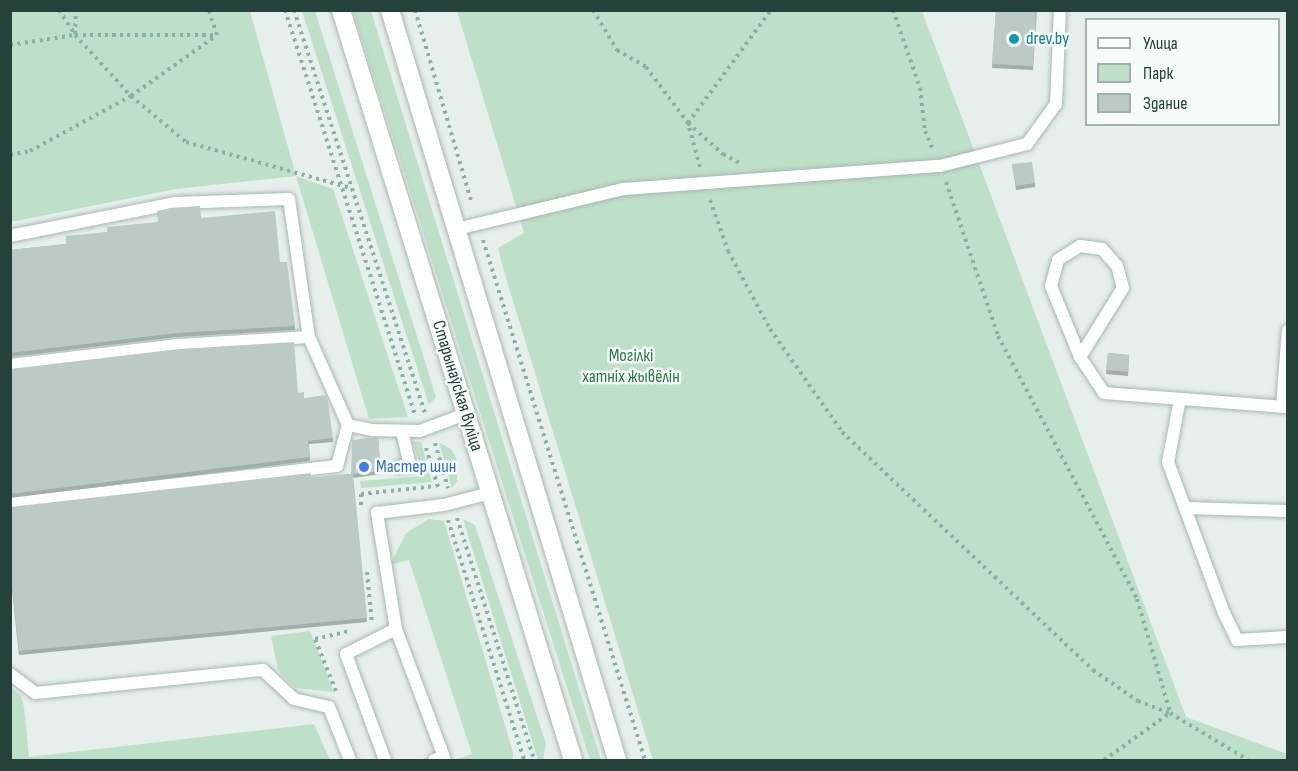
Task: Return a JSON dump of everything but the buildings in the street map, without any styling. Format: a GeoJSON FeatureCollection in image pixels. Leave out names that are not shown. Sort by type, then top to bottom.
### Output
{"type":"FeatureCollection","features":[{"type":"Feature","properties":{"kind":"main road","name":"Старынаўская вуліца"},"geometry":{"type":"LineString","coordinates":[[341,10],[573,760]]}},
{"type":"Feature","properties":{"kind":"main road"},"geometry":{"type":"LineString","coordinates":[[390,10],[617,760]]}},
{"type":"Feature","properties":{"kind":"lane"},"geometry":{"type":"LineString","coordinates":[[458,229],[624,189],[940,166],[1027,144],[1056,104],[1060,10]]}},
{"type":"Feature","properties":{"kind":"lane"},"geometry":{"type":"LineString","coordinates":[[10,236],[175,203],[289,199],[309,337],[348,425],[337,466],[10,503]]}},
{"type":"Feature","properties":{"kind":"lane"},"geometry":{"type":"LineString","coordinates":[[1080,357],[1123,288],[1117,266],[1102,249],[1080,246],[1058,260],[1051,286],[1080,357],[1104,393],[1285,406],[1287,330]]}},
{"type":"Feature","properties":{"kind":"lane"},"geometry":{"type":"LineString","coordinates":[[10,365],[178,345],[309,337]]}},
{"type":"Feature","properties":{"kind":"lane"},"geometry":{"type":"LineString","coordinates":[[1180,399],[1168,462],[1237,640],[1287,637]]}},
{"type":"Feature","properties":{"kind":"lane"},"geometry":{"type":"LineString","coordinates":[[348,425],[402,431],[425,430],[465,414]]}},
{"type":"Feature","properties":{"kind":"lane"},"geometry":{"type":"LineString","coordinates":[[398,466],[410,466],[402,431]]}},
{"type":"Feature","properties":{"kind":"lane"},"geometry":{"type":"LineString","coordinates":[[434,760],[444,757],[396,629],[377,513],[448,503],[490,493]]}},
{"type":"Feature","properties":{"kind":"lane"},"geometry":{"type":"LineString","coordinates":[[1185,508],[1287,511]]}},
{"type":"Feature","properties":{"kind":"lane"},"geometry":{"type":"LineString","coordinates":[[385,760],[346,654],[396,629]]}},
{"type":"Feature","properties":{"kind":"lane"},"geometry":{"type":"LineString","coordinates":[[10,674],[35,693],[263,670],[294,699],[329,707],[350,760]]}},
{"type":"Feature","properties":{"kind":"path"},"geometry":{"type":"LineString","coordinates":[[59,10],[75,35],[131,96],[186,142],[341,184],[352,189]]}},
{"type":"Feature","properties":{"kind":"path"},"geometry":{"type":"LineString","coordinates":[[75,35],[76,10]]}},
{"type":"Feature","properties":{"kind":"path"},"geometry":{"type":"LineString","coordinates":[[209,10],[217,35]]}},
{"type":"Feature","properties":{"kind":"path"},"geometry":{"type":"LineString","coordinates":[[285,10],[341,184],[425,430],[447,485],[448,503],[524,760]]}},
{"type":"Feature","properties":{"kind":"path"},"geometry":{"type":"LineString","coordinates":[[294,10],[352,189],[425,430],[438,486],[448,503],[534,760]]}},
{"type":"Feature","properties":{"kind":"path"},"geometry":{"type":"LineString","coordinates":[[415,10],[478,223],[645,760]]}},
{"type":"Feature","properties":{"kind":"path"},"geometry":{"type":"LineString","coordinates":[[594,10],[617,50],[645,67],[688,123],[723,154],[768,178]]}},
{"type":"Feature","properties":{"kind":"path"},"geometry":{"type":"LineString","coordinates":[[688,123],[771,10]]}},
{"type":"Feature","properties":{"kind":"path"},"geometry":{"type":"LineString","coordinates":[[893,10],[920,88],[925,131],[940,166],[998,336],[1137,600],[1170,713]]}},
{"type":"Feature","properties":{"kind":"path"},"geometry":{"type":"LineString","coordinates":[[10,45],[75,35],[217,35]]}},
{"type":"Feature","properties":{"kind":"path"},"geometry":{"type":"LineString","coordinates":[[10,155],[30,151],[131,96],[217,35]]}},
{"type":"Feature","properties":{"kind":"path"},"geometry":{"type":"LineString","coordinates":[[688,123],[704,183],[728,251],[770,329],[842,432],[1093,670],[1138,701],[1170,713],[1248,760]]}},
{"type":"Feature","properties":{"kind":"path"},"geometry":{"type":"LineString","coordinates":[[362,516],[360,494],[447,485]]}},
{"type":"Feature","properties":{"kind":"path"},"geometry":{"type":"LineString","coordinates":[[338,694],[315,639],[372,627],[366,560]]}},
{"type":"Feature","properties":{"kind":"path"},"geometry":{"type":"LineString","coordinates":[[1104,760],[1170,713]]}},
{"type":"Feature","properties":{"kind":"green space"},"geometry":{"type":"Polygon","coordinates":[[[11,10],[250,11],[296,176],[176,189],[11,222],[11,10]]]}},
{"type":"Feature","properties":{"kind":"green space"},"geometry":{"type":"Polygon","coordinates":[[[302,11],[315,11],[436,397],[429,405],[302,11]]]}},
{"type":"Feature","properties":{"kind":"green space"},"geometry":{"type":"Polygon","coordinates":[[[353,11],[371,11],[601,760],[590,760],[353,11]]]}},
{"type":"Feature","properties":{"kind":"green space","name":"Могілкі хатніх жывёлін"},"geometry":{"type":"Polygon","coordinates":[[[457,11],[922,11],[1186,717],[1287,754],[1287,760],[653,760],[503,268],[498,248],[524,233],[457,11]]]}},
{"type":"Feature","properties":{"kind":"green space"},"geometry":{"type":"Polygon","coordinates":[[[296,176],[333,189],[408,417],[369,419],[296,176]]]}},
{"type":"Feature","properties":{"kind":"green space"},"geometry":{"type":"Polygon","coordinates":[[[413,441],[421,442],[432,482],[361,488],[360,481],[423,476],[413,441]]]}},
{"type":"Feature","properties":{"kind":"green space"},"geometry":{"type":"Polygon","coordinates":[[[439,442],[451,449],[457,460],[457,481],[452,488],[439,442]]]}},
{"type":"Feature","properties":{"kind":"green space"},"geometry":{"type":"Polygon","coordinates":[[[429,519],[444,521],[513,752],[513,760],[454,760],[472,754],[409,560],[390,565],[406,533],[429,519]]]}},
{"type":"Feature","properties":{"kind":"green space"},"geometry":{"type":"Polygon","coordinates":[[[463,519],[475,525],[546,744],[543,760],[538,760],[463,519]]]}},
{"type":"Feature","properties":{"kind":"green space"},"geometry":{"type":"Polygon","coordinates":[[[310,631],[334,692],[295,688],[278,670],[271,636],[310,631]]]}},
{"type":"Feature","properties":{"kind":"green space"},"geometry":{"type":"Polygon","coordinates":[[[11,687],[21,696],[24,707],[29,757],[314,724],[330,760],[11,760],[11,687]]]}},
{"type":"Feature","properties":{"kind":"place","name":"drev.by"},"geometry":{"type":"Point","coordinates":[1014,39]}},
{"type":"Feature","properties":{"kind":"place","name":"Мастер шин"},"geometry":{"type":"Point","coordinates":[364,467]}}]}
